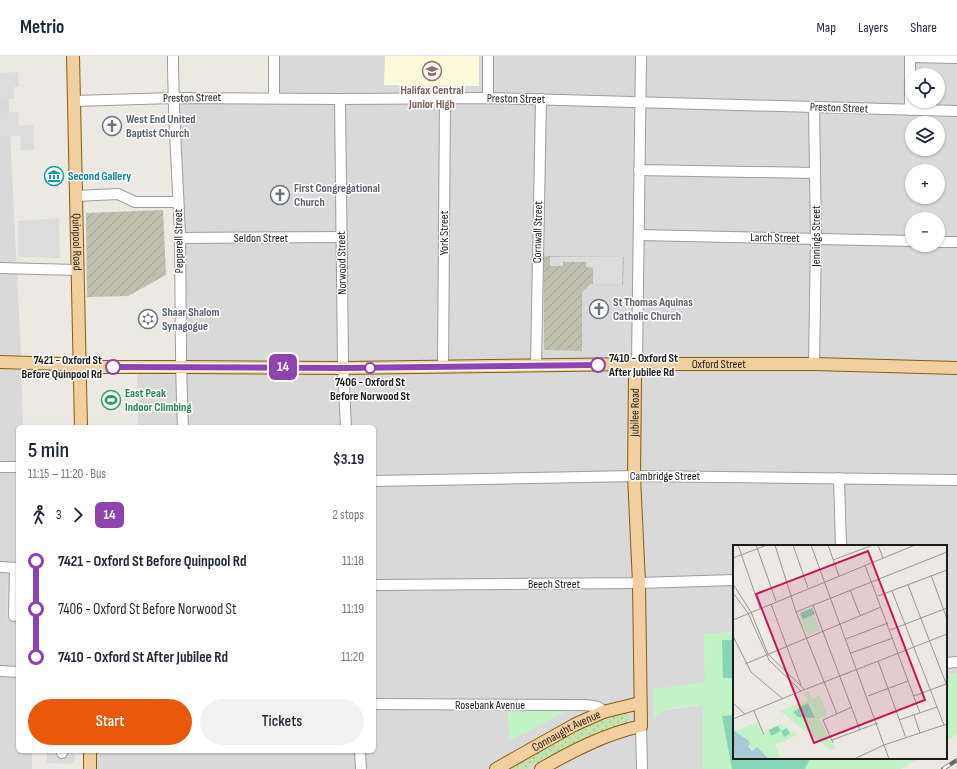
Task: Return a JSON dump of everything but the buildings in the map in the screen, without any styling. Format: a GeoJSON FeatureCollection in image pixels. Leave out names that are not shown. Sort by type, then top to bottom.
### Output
{"type":"FeatureCollection","features":[{"type":"Feature","properties":{"kind":"main road","name":"Quinpool Road"},"geometry":{"type":"LineString","coordinates":[[73,56],[81,425]]}},
{"type":"Feature","properties":{"kind":"main road","name":"Oxford Street"},"geometry":{"type":"LineString","coordinates":[[0,362],[180,367],[343,368],[637,364],[814,364],[957,368]]}},
{"type":"Feature","properties":{"kind":"main road","name":"Jubilee Road"},"geometry":{"type":"LineString","coordinates":[[637,364],[635,378],[634,476],[639,583],[641,726]]}},
{"type":"Feature","properties":{"kind":"main road","name":"Connaught Avenue"},"geometry":{"type":"LineString","coordinates":[[496,769],[574,725],[603,712],[640,703]]}},
{"type":"Feature","properties":{"kind":"main road","name":"Connaught Avenue"},"geometry":{"type":"LineString","coordinates":[[541,769],[585,745],[641,726]]}},
{"type":"Feature","properties":{"kind":"main road"},"geometry":{"type":"LineString","coordinates":[[90,753],[90,769]]}},
{"type":"Feature","properties":{"kind":"street","name":"Pepperell Street"},"geometry":{"type":"LineString","coordinates":[[173,56],[173,98],[180,238],[180,367],[183,425]]}},
{"type":"Feature","properties":{"kind":"street"},"geometry":{"type":"LineString","coordinates":[[274,56],[274,98]]}},
{"type":"Feature","properties":{"kind":"street"},"geometry":{"type":"LineString","coordinates":[[488,56],[488,98]]}},
{"type":"Feature","properties":{"kind":"street","name":"Jubilee Road"},"geometry":{"type":"LineString","coordinates":[[637,364],[641,56]]}},
{"type":"Feature","properties":{"kind":"street"},"geometry":{"type":"LineString","coordinates":[[910,110],[910,57],[957,58]]}},
{"type":"Feature","properties":{"kind":"street","name":"Preston Street"},"geometry":{"type":"LineString","coordinates":[[74,101],[173,98],[488,98],[957,111]]}},
{"type":"Feature","properties":{"kind":"street","name":"York Street"},"geometry":{"type":"LineString","coordinates":[[443,367],[445,98]]}},
{"type":"Feature","properties":{"kind":"street","name":"Norwood Street"},"geometry":{"type":"LineString","coordinates":[[340,99],[343,368],[346,425]]}},
{"type":"Feature","properties":{"kind":"street","name":"Cornwall Street"},"geometry":{"type":"LineString","coordinates":[[536,366],[541,99]]}},
{"type":"Feature","properties":{"kind":"street","name":"Jennings Street"},"geometry":{"type":"LineString","coordinates":[[814,107],[816,239],[814,364]]}},
{"type":"Feature","properties":{"kind":"street"},"geometry":{"type":"LineString","coordinates":[[639,170],[815,173]]}},
{"type":"Feature","properties":{"kind":"street"},"geometry":{"type":"LineString","coordinates":[[76,196],[118,194],[135,202],[178,202]]}},
{"type":"Feature","properties":{"kind":"street","name":"Larch Street"},"geometry":{"type":"LineString","coordinates":[[639,235],[905,241]]}},
{"type":"Feature","properties":{"kind":"street","name":"Seldon Street"},"geometry":{"type":"LineString","coordinates":[[180,238],[342,238]]}},
{"type":"Feature","properties":{"kind":"street"},"geometry":{"type":"LineString","coordinates":[[945,242],[957,242]]}},
{"type":"Feature","properties":{"kind":"street"},"geometry":{"type":"LineString","coordinates":[[0,268],[77,270]]}},
{"type":"Feature","properties":{"kind":"street"},"geometry":{"type":"LineString","coordinates":[[0,467],[16,467]]}},
{"type":"Feature","properties":{"kind":"street","name":"Cambridge Street"},"geometry":{"type":"LineString","coordinates":[[376,481],[634,476],[957,480]]}},
{"type":"Feature","properties":{"kind":"street"},"geometry":{"type":"LineString","coordinates":[[839,478],[841,545]]}},
{"type":"Feature","properties":{"kind":"street"},"geometry":{"type":"LineString","coordinates":[[0,567],[16,568]]}},
{"type":"Feature","properties":{"kind":"street","name":"Beech Street"},"geometry":{"type":"LineString","coordinates":[[376,585],[639,583],[733,580]]}},
{"type":"Feature","properties":{"kind":"street"},"geometry":{"type":"LineString","coordinates":[[14,616],[16,584]]}},
{"type":"Feature","properties":{"kind":"street"},"geometry":{"type":"LineString","coordinates":[[947,663],[957,662]]}},
{"type":"Feature","properties":{"kind":"street"},"geometry":{"type":"LineString","coordinates":[[0,671],[16,672]]}},
{"type":"Feature","properties":{"kind":"street","name":"Rosebank Avenue"},"geometry":{"type":"LineString","coordinates":[[376,704],[585,705],[595,706],[600,708],[603,712]]}},
{"type":"Feature","properties":{"kind":"street","name":"Jubilee Road"},"geometry":{"type":"LineString","coordinates":[[641,726],[642,769]]}},
{"type":"Feature","properties":{"kind":"street"},"geometry":{"type":"LineString","coordinates":[[360,753],[361,769]]}},
{"type":"Feature","properties":{"kind":"shaded area"},"geometry":{"type":"Polygon","coordinates":[[[279,56],[385,56],[385,85],[479,86],[479,56],[957,56],[957,673],[947,675],[947,545],[733,545],[733,632],[704,634],[705,682],[653,690],[654,719],[657,714],[664,710],[703,705],[703,769],[90,769],[90,753],[376,753],[376,425],[138,425],[137,373],[187,370],[171,97],[278,100],[279,56]]]}},
{"type":"Feature","properties":{"kind":"shaded area","name":"Halifax Central Junior High"},"geometry":{"type":"Polygon","coordinates":[[[385,56],[479,56],[479,86],[384,85],[385,56]]]}},
{"type":"Feature","properties":{"kind":"shaded area"},"geometry":{"type":"Polygon","coordinates":[[[18,72],[19,87],[14,87],[14,99],[0,99],[0,73],[18,72]]]}},
{"type":"Feature","properties":{"kind":"shaded area"},"geometry":{"type":"Polygon","coordinates":[[[8,89],[23,425],[16,425],[16,753],[32,753],[32,769],[0,769],[0,90],[8,89]]]}},
{"type":"Feature","properties":{"kind":"shaded area"},"geometry":{"type":"Polygon","coordinates":[[[18,112],[19,126],[33,125],[34,150],[21,151],[20,136],[0,137],[0,113],[18,112]]]}},
{"type":"Feature","properties":{"kind":"shaded area"},"geometry":{"type":"Polygon","coordinates":[[[163,210],[166,275],[128,296],[87,297],[86,213],[163,210]]]}},
{"type":"Feature","properties":{"kind":"shaded area"},"geometry":{"type":"Polygon","coordinates":[[[59,218],[60,258],[18,257],[18,221],[59,218]]]}},
{"type":"Feature","properties":{"kind":"shaded area"},"geometry":{"type":"Polygon","coordinates":[[[544,256],[624,257],[623,285],[591,284],[582,292],[582,351],[544,350],[544,256]]]}},
{"type":"Feature","properties":{"kind":"shaded area"},"geometry":{"type":"Polygon","coordinates":[[[550,257],[623,257],[622,285],[593,284],[593,268],[586,267],[586,262],[563,262],[563,266],[550,266],[550,257]]]}},
{"type":"Feature","properties":{"kind":"shaded area"},"geometry":{"type":"Polygon","coordinates":[[[5,582],[16,582],[16,621],[5,621],[5,582]]]}},
{"type":"Feature","properties":{"kind":"shaded area"},"geometry":{"type":"Polygon","coordinates":[[[47,753],[74,753],[75,759],[71,764],[47,763],[47,753]]]}},
{"type":"Feature","properties":{"kind":"green space"},"geometry":{"type":"Polygon","coordinates":[[[733,632],[733,759],[917,759],[901,769],[703,769],[703,705],[668,709],[657,715],[654,720],[653,690],[705,682],[704,634],[733,632]]]}},
{"type":"Feature","properties":{"kind":"green space"},"geometry":{"type":"Polygon","coordinates":[[[722,640],[733,640],[733,678],[723,678],[722,640]]]}},
{"type":"Feature","properties":{"kind":"green space"},"geometry":{"type":"Polygon","coordinates":[[[957,673],[957,735],[947,740],[947,675],[957,673]]]}},
{"type":"Feature","properties":{"kind":"green space"},"geometry":{"type":"Polygon","coordinates":[[[569,710],[509,741],[508,712],[569,710]]]}},
{"type":"Feature","properties":{"kind":"green space"},"geometry":{"type":"Polygon","coordinates":[[[625,713],[629,717],[627,722],[574,743],[527,769],[508,769],[597,719],[625,713]]]}},
{"type":"Feature","properties":{"kind":"green space"},"geometry":{"type":"Polygon","coordinates":[[[733,715],[733,759],[810,759],[805,769],[732,769],[722,716],[733,715]]]}},
{"type":"Feature","properties":{"kind":"railway"},"geometry":{"type":"LineString","coordinates":[[943,769],[957,760]]}},
{"type":"Feature","properties":{"kind":"bus line","name":"14"},"geometry":{"type":"LineString","coordinates":[[113,367],[343,368],[598,365]]}},
{"type":"Feature","properties":{"kind":"place","name":"Halifax Central Junior High"},"geometry":{"type":"Point","coordinates":[432,71]}},
{"type":"Feature","properties":{"kind":"place","name":"West End United Baptist Church"},"geometry":{"type":"Point","coordinates":[112,126]}},
{"type":"Feature","properties":{"kind":"place","name":"Second Gallery"},"geometry":{"type":"Point","coordinates":[54,176]}},
{"type":"Feature","properties":{"kind":"place","name":"First Congregational Church"},"geometry":{"type":"Point","coordinates":[280,195]}},
{"type":"Feature","properties":{"kind":"place","name":"St Thomas Aquinas Catholic Church"},"geometry":{"type":"Point","coordinates":[599,309]}},
{"type":"Feature","properties":{"kind":"place","name":"Shaar Shalom Synagogue"},"geometry":{"type":"Point","coordinates":[148,319]}},
{"type":"Feature","properties":{"kind":"place","name":"7410 - Oxford St After Jubilee Rd"},"geometry":{"type":"Point","coordinates":[598,365]}},
{"type":"Feature","properties":{"kind":"place","name":"7421 - Oxford St Before Quinpool Rd"},"geometry":{"type":"Point","coordinates":[113,367]}},
{"type":"Feature","properties":{"kind":"place","name":"7406 - Oxford St Before Norwood St"},"geometry":{"type":"Point","coordinates":[370,368]}},
{"type":"Feature","properties":{"kind":"place","name":"East Peak Indoor Climbing"},"geometry":{"type":"Point","coordinates":[111,400]}}]}
